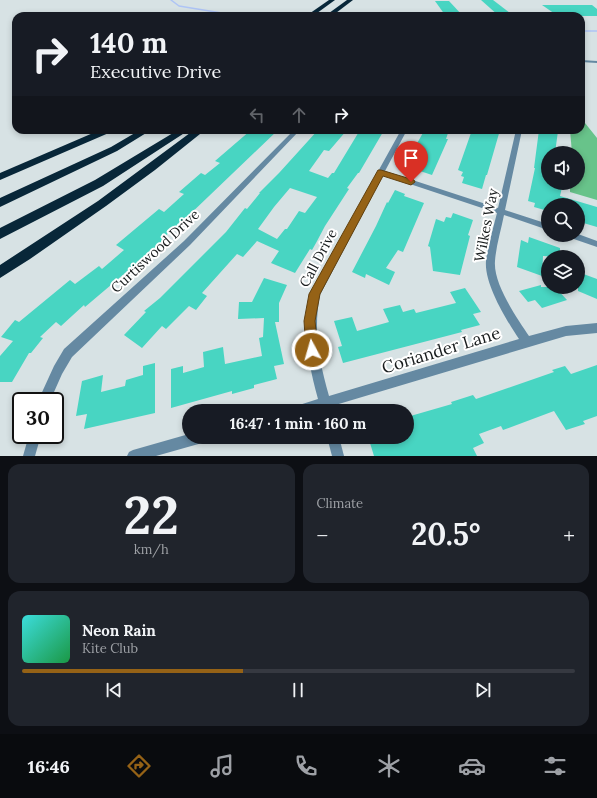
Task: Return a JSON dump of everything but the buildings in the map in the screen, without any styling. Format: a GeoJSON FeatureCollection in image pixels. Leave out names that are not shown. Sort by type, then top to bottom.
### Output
{"type":"FeatureCollection","features":[{"type":"Feature","properties":{"kind":"highway"},"geometry":{"type":"LineString","coordinates":[[315,12],[332,0]]}},
{"type":"Feature","properties":{"kind":"highway"},"geometry":{"type":"LineString","coordinates":[[334,12],[350,0]]}},
{"type":"Feature","properties":{"kind":"highway"},"geometry":{"type":"LineString","coordinates":[[0,177],[99,134]]}},
{"type":"Feature","properties":{"kind":"highway"},"geometry":{"type":"LineString","coordinates":[[0,203],[114,149],[139,134]]}},
{"type":"Feature","properties":{"kind":"highway"},"geometry":{"type":"LineString","coordinates":[[0,234],[99,183],[178,134]]}},
{"type":"Feature","properties":{"kind":"highway"},"geometry":{"type":"LineString","coordinates":[[0,272],[143,174],[195,134]]}},
{"type":"Feature","properties":{"kind":"street"},"geometry":{"type":"LineString","coordinates":[[585,61],[597,62]]}},
{"type":"Feature","properties":{"kind":"street","name":"Curtiswood Drive"},"geometry":{"type":"LineString","coordinates":[[48,392],[68,353],[178,252],[293,134]]}},
{"type":"Feature","properties":{"kind":"street","name":"Call Drive"},"geometry":{"type":"LineString","coordinates":[[325,404],[312,350],[310,321],[311,309],[315,294],[402,134]]}},
{"type":"Feature","properties":{"kind":"street","name":"Wilkes Way"},"geometry":{"type":"LineString","coordinates":[[518,134],[490,262],[491,275],[498,295],[527,342]]}},
{"type":"Feature","properties":{"kind":"street"},"geometry":{"type":"LineString","coordinates":[[381,172],[501,210],[541,224]]}},
{"type":"Feature","properties":{"kind":"street"},"geometry":{"type":"LineString","coordinates":[[585,240],[597,244]]}},
{"type":"Feature","properties":{"kind":"street","name":"Coriander Lane"},"geometry":{"type":"LineString","coordinates":[[335,404],[527,342],[566,331],[597,328]]}},
{"type":"Feature","properties":{"kind":"street"},"geometry":{"type":"LineString","coordinates":[[133,456],[182,443]]}},
{"type":"Feature","properties":{"kind":"street"},"geometry":{"type":"LineString","coordinates":[[29,456],[32,444]]}},
{"type":"Feature","properties":{"kind":"street"},"geometry":{"type":"LineString","coordinates":[[335,444],[338,456]]}},
{"type":"Feature","properties":{"kind":"green space"},"geometry":{"type":"Polygon","coordinates":[[[585,123],[597,138],[597,200],[570,192],[570,190],[585,190],[585,146],[571,146],[570,134],[585,134],[585,123]]]}},
{"type":"Feature","properties":{"kind":"waterway"},"geometry":{"type":"LineString","coordinates":[[171,0],[179,6],[216,12]]}},
{"type":"Feature","properties":{"kind":"waterway"},"geometry":{"type":"LineString","coordinates":[[585,31],[597,31]]}},
{"type":"Feature","properties":{"kind":"route"},"geometry":{"type":"LineString","coordinates":[[312,350],[310,321],[311,309],[315,294],[381,172],[411,182]]}}]}
